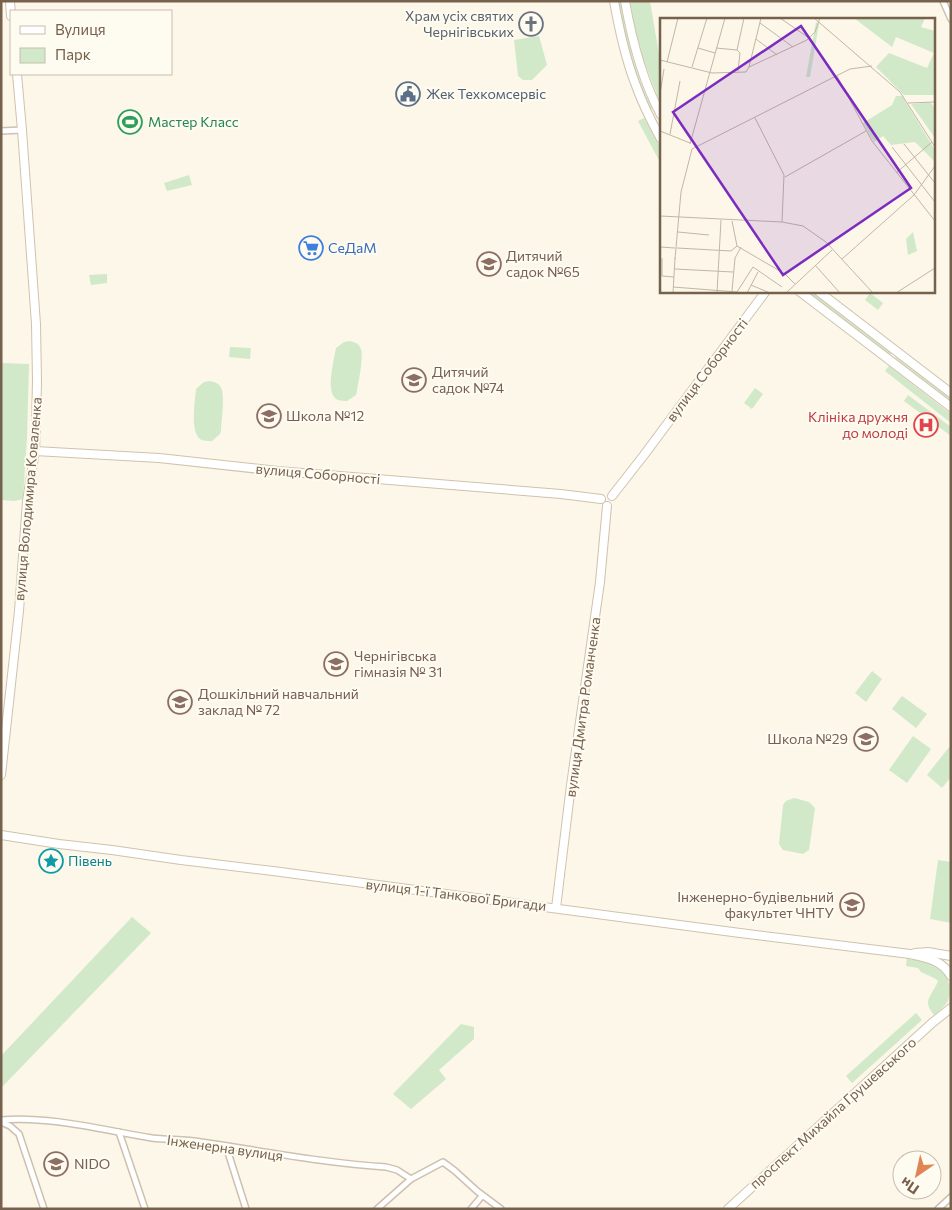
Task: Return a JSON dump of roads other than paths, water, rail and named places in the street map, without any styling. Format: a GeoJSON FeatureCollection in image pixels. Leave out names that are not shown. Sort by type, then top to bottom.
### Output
{"type":"FeatureCollection","features":[{"type":"Feature","properties":{"kind":"street"},"geometry":{"type":"LineString","coordinates":[[614,1],[634,83],[647,114],[660,137]]}},
{"type":"Feature","properties":{"kind":"street"},"geometry":{"type":"LineString","coordinates":[[625,1],[638,59],[660,114]]}},
{"type":"Feature","properties":{"kind":"street"},"geometry":{"type":"LineString","coordinates":[[943,1],[951,19]]}},
{"type":"Feature","properties":{"kind":"street","name":"вулиця Володимира Коваленка"},"geometry":{"type":"LineString","coordinates":[[1,775],[17,625],[27,501],[35,451],[37,380],[36,324],[17,75]]}},
{"type":"Feature","properties":{"kind":"street"},"geometry":{"type":"LineString","coordinates":[[1,132],[22,130]]}},
{"type":"Feature","properties":{"kind":"street","name":"вулиця Соборності"},"geometry":{"type":"LineString","coordinates":[[612,496],[765,292]]}},
{"type":"Feature","properties":{"kind":"street"},"geometry":{"type":"LineString","coordinates":[[800,292],[951,407]]}},
{"type":"Feature","properties":{"kind":"street"},"geometry":{"type":"LineString","coordinates":[[819,292],[951,393]]}},
{"type":"Feature","properties":{"kind":"street","name":"вулиця Соборності"},"geometry":{"type":"LineString","coordinates":[[35,451],[165,459],[278,471],[551,493],[601,499],[606,494],[612,496]]}},
{"type":"Feature","properties":{"kind":"street","name":"вулиця Соборності"},"geometry":{"type":"LineString","coordinates":[[606,506],[610,506],[613,503],[614,499],[612,496]]}},
{"type":"Feature","properties":{"kind":"street"},"geometry":{"type":"LineString","coordinates":[[601,499],[602,503],[606,506]]}},
{"type":"Feature","properties":{"kind":"street","name":"вулиця Дмитра Романченка"},"geometry":{"type":"LineString","coordinates":[[556,908],[600,582],[606,506]]}},
{"type":"Feature","properties":{"kind":"street","name":"вулиця 1-ї Танкової Бригади"},"geometry":{"type":"LineString","coordinates":[[1,834],[59,844],[910,954],[932,959],[942,964],[951,976]]}},
{"type":"Feature","properties":{"kind":"street","name":"вулиця 1-ї Танкової Бригади"},"geometry":{"type":"LineString","coordinates":[[910,954],[928,952],[951,956]]}},
{"type":"Feature","properties":{"kind":"street","name":"проспект Михайла Грушевського"},"geometry":{"type":"LineString","coordinates":[[728,1209],[937,1018],[951,1001]]}},
{"type":"Feature","properties":{"kind":"street","name":"проспект Михайла Грушевського"},"geometry":{"type":"LineString","coordinates":[[937,1018],[951,1008]]}},
{"type":"Feature","properties":{"kind":"street","name":"Інженерна вулиця"},"geometry":{"type":"LineString","coordinates":[[1,1121],[22,1118],[42,1120],[158,1138],[226,1146],[296,1158],[386,1167],[397,1170],[411,1179]]}},
{"type":"Feature","properties":{"kind":"street"},"geometry":{"type":"LineString","coordinates":[[1,1121],[19,1134],[44,1209]]}},
{"type":"Feature","properties":{"kind":"street"},"geometry":{"type":"LineString","coordinates":[[119,1132],[145,1209]]}},
{"type":"Feature","properties":{"kind":"street"},"geometry":{"type":"LineString","coordinates":[[226,1146],[246,1209]]}},
{"type":"Feature","properties":{"kind":"street"},"geometry":{"type":"LineString","coordinates":[[377,1209],[411,1179],[443,1162],[482,1196],[501,1209]]}},
{"type":"Feature","properties":{"kind":"street"},"geometry":{"type":"LineString","coordinates":[[471,1209],[482,1196]]}},
{"type":"Feature","properties":{"kind":"street"},"geometry":{"type":"LineString","coordinates":[[938,1209],[951,1197]]}},
{"type":"Feature","properties":{"kind":"place","name":"Храм усіх святих Чернігівських"},"geometry":{"type":"Point","coordinates":[531,24]}},
{"type":"Feature","properties":{"kind":"place","name":"Жек Техкомсервіс"},"geometry":{"type":"Point","coordinates":[408,94]}},
{"type":"Feature","properties":{"kind":"place","name":"Мастер Класс"},"geometry":{"type":"Point","coordinates":[130,122]}},
{"type":"Feature","properties":{"kind":"place","name":"СеДаМ"},"geometry":{"type":"Point","coordinates":[311,248]}},
{"type":"Feature","properties":{"kind":"place","name":"Дитячий садок №65"},"geometry":{"type":"Point","coordinates":[489,264]}},
{"type":"Feature","properties":{"kind":"place","name":"Дитячий садок №74"},"geometry":{"type":"Point","coordinates":[414,380]}},
{"type":"Feature","properties":{"kind":"place","name":"Школа №12"},"geometry":{"type":"Point","coordinates":[269,416]}},
{"type":"Feature","properties":{"kind":"place","name":"Клініка дружня до молоді"},"geometry":{"type":"Point","coordinates":[926,425]}},
{"type":"Feature","properties":{"kind":"place","name":"Чернігівська гімназія № 31"},"geometry":{"type":"Point","coordinates":[336,664]}},
{"type":"Feature","properties":{"kind":"place","name":"Дошкільний навчальний заклад № 72"},"geometry":{"type":"Point","coordinates":[180,702]}},
{"type":"Feature","properties":{"kind":"place","name":"Школа №29"},"geometry":{"type":"Point","coordinates":[866,739]}},
{"type":"Feature","properties":{"kind":"place","name":"Півень"},"geometry":{"type":"Point","coordinates":[51,861]}},
{"type":"Feature","properties":{"kind":"place","name":"Інженерно-будівельний факультет ЧНТУ"},"geometry":{"type":"Point","coordinates":[852,905]}},
{"type":"Feature","properties":{"kind":"place","name":"NIDO"},"geometry":{"type":"Point","coordinates":[56,1164]}}]}
